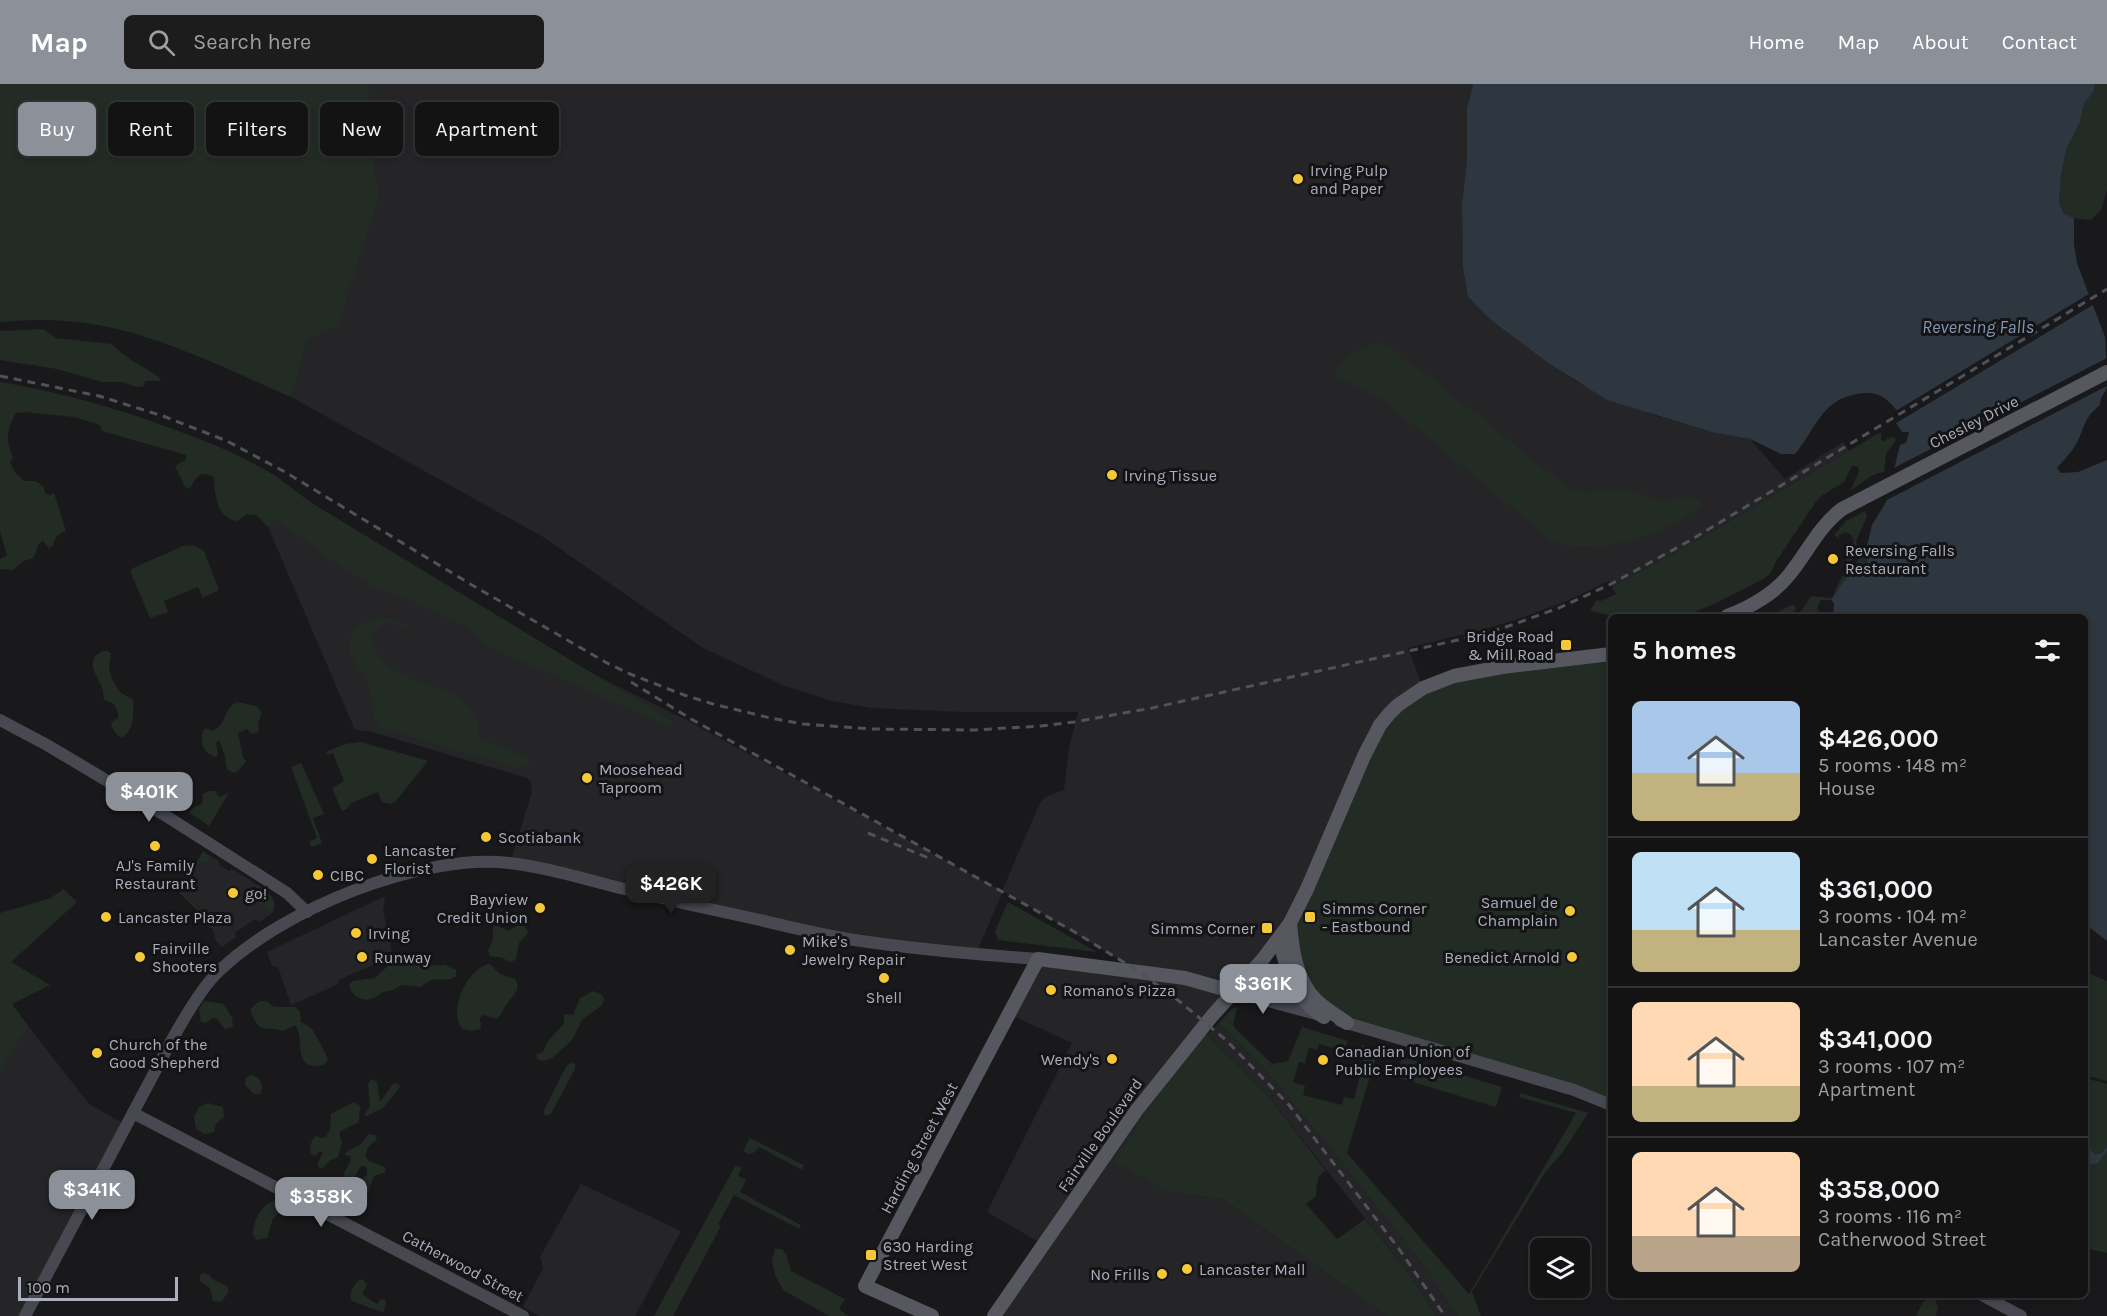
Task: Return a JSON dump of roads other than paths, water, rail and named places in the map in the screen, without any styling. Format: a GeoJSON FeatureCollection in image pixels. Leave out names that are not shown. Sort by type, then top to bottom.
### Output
{"type":"FeatureCollection","features":[{"type":"Feature","properties":{"kind":"main road","name":"Chesley Drive"},"geometry":{"type":"LineString","coordinates":[[1731,614],[1771,592],[1788,576],[1833,515],[2107,372]]}},
{"type":"Feature","properties":{"kind":"main road","name":"Fairville Boulevard"},"geometry":{"type":"LineString","coordinates":[[994,1316],[1103,1155],[1170,1067],[1279,940],[1292,919],[1380,724],[1398,705],[1422,688],[1454,676],[1608,654]]}},
{"type":"Feature","properties":{"kind":"main road"},"geometry":{"type":"LineString","coordinates":[[0,720],[25,732],[163,813],[287,893],[307,912]]}},
{"type":"Feature","properties":{"kind":"main road"},"geometry":{"type":"LineString","coordinates":[[25,1316],[174,1036],[215,974],[262,936],[307,912],[366,887],[428,867],[465,862],[510,863],[571,875],[715,911],[848,939],[1038,959],[1194,979],[1243,981],[1299,1010]]}},
{"type":"Feature","properties":{"kind":"main road"},"geometry":{"type":"LineString","coordinates":[[1292,919],[1298,968],[1307,987],[1313,998],[1347,1023]]}},
{"type":"Feature","properties":{"kind":"main road"},"geometry":{"type":"LineString","coordinates":[[1279,940],[1285,962],[1300,997],[1309,1007],[1324,1017]]}},
{"type":"Feature","properties":{"kind":"main road","name":"Harding Street West"},"geometry":{"type":"LineString","coordinates":[[926,1314],[865,1286],[1038,959]]}},
{"type":"Feature","properties":{"kind":"main road"},"geometry":{"type":"LineString","coordinates":[[1194,979],[1574,1090],[1608,1104]]}},
{"type":"Feature","properties":{"kind":"main road","name":"Catherwood Street"},"geometry":{"type":"LineString","coordinates":[[133,1113],[523,1316]]}},
{"type":"Feature","properties":{"kind":"main road"},"geometry":{"type":"LineString","coordinates":[[1987,1298],[2021,1316]]}},
{"type":"Feature","properties":{"kind":"water","name":"Reversing Falls"},"geometry":{"type":"Polygon","coordinates":[[[1473,84],[2095,84],[2094,91],[2084,104],[2080,122],[2066,150],[2059,203],[2064,214],[2074,218],[2077,263],[2105,337],[2107,388],[2100,405],[2086,421],[2073,449],[2057,468],[2061,473],[2078,472],[2107,460],[2107,941],[2088,926],[2088,614],[1833,614],[1834,603],[1831,600],[1850,572],[1864,566],[1867,562],[1867,546],[1872,525],[1886,502],[1900,445],[1906,443],[1909,432],[1902,432],[1896,423],[1903,418],[1888,401],[1879,395],[1866,393],[1845,397],[1827,409],[1795,454],[1781,454],[1750,439],[1715,433],[1607,400],[1547,362],[1492,321],[1468,297],[1463,268],[1462,204],[1467,160],[1467,108],[1473,84]]]}},
{"type":"Feature","properties":{"kind":"water"},"geometry":{"type":"Polygon","coordinates":[[[2088,1147],[2095,1154],[2100,1154],[2107,1147],[2107,1151],[2098,1163],[2091,1164],[2088,1162],[2088,1147]]]}},
{"type":"Feature","properties":{"kind":"railway"},"geometry":{"type":"LineString","coordinates":[[0,376],[99,396],[163,416],[227,441],[285,472],[477,588],[607,663],[684,695],[770,718],[803,724],[873,729],[974,730],[1074,722],[1152,708],[1458,640],[1503,628],[1559,608],[1611,584],[1689,541],[2107,289]]}},
{"type":"Feature","properties":{"kind":"railway"},"geometry":{"type":"LineString","coordinates":[[631,682],[691,719],[1073,931],[1138,971],[1179,1001],[1226,1040],[1289,1105],[1399,1249],[1445,1316]]}},
{"type":"Feature","properties":{"kind":"railway"},"geometry":{"type":"LineString","coordinates":[[868,833],[931,859]]}},
{"type":"Feature","properties":{"kind":"place","name":"Irving Pulp and Paper"},"geometry":{"type":"Point","coordinates":[1298,179]}},
{"type":"Feature","properties":{"kind":"place","name":"Irving Tissue"},"geometry":{"type":"Point","coordinates":[1112,475]}},
{"type":"Feature","properties":{"kind":"place","name":"Reversing Falls Restaurant"},"geometry":{"type":"Point","coordinates":[1833,559]}},
{"type":"Feature","properties":{"kind":"place","name":"Bridge Road & Mill Road"},"geometry":{"type":"Point","coordinates":[1566,645]}},
{"type":"Feature","properties":{"kind":"place","name":"Moosehead Taproom"},"geometry":{"type":"Point","coordinates":[587,778]}},
{"type":"Feature","properties":{"kind":"place","name":"Scotiabank"},"geometry":{"type":"Point","coordinates":[486,837]}},
{"type":"Feature","properties":{"kind":"place","name":"AJ's Family Restaurant"},"geometry":{"type":"Point","coordinates":[155,846]}},
{"type":"Feature","properties":{"kind":"place","name":"Lancaster Florist"},"geometry":{"type":"Point","coordinates":[372,859]}},
{"type":"Feature","properties":{"kind":"place","name":"CIBC"},"geometry":{"type":"Point","coordinates":[318,875]}},
{"type":"Feature","properties":{"kind":"place","name":"go!"},"geometry":{"type":"Point","coordinates":[233,893]}},
{"type":"Feature","properties":{"kind":"place","name":"Bayview Credit Union"},"geometry":{"type":"Point","coordinates":[540,908]}},
{"type":"Feature","properties":{"kind":"place","name":"Samuel de Champlain"},"geometry":{"type":"Point","coordinates":[1570,911]}},
{"type":"Feature","properties":{"kind":"place","name":"Lancaster Plaza"},"geometry":{"type":"Point","coordinates":[106,917]}},
{"type":"Feature","properties":{"kind":"place","name":"Simms Corner - Eastbound"},"geometry":{"type":"Point","coordinates":[1310,917]}},
{"type":"Feature","properties":{"kind":"place","name":"Simms Corner"},"geometry":{"type":"Point","coordinates":[1267,928]}},
{"type":"Feature","properties":{"kind":"place","name":"Irving"},"geometry":{"type":"Point","coordinates":[356,933]}},
{"type":"Feature","properties":{"kind":"place","name":"Mike's Jewelry Repair"},"geometry":{"type":"Point","coordinates":[790,950]}},
{"type":"Feature","properties":{"kind":"place","name":"Fairville Shooters"},"geometry":{"type":"Point","coordinates":[140,957]}},
{"type":"Feature","properties":{"kind":"place","name":"Runway"},"geometry":{"type":"Point","coordinates":[362,957]}},
{"type":"Feature","properties":{"kind":"place","name":"Benedict Arnold"},"geometry":{"type":"Point","coordinates":[1572,957]}},
{"type":"Feature","properties":{"kind":"place","name":"Shell"},"geometry":{"type":"Point","coordinates":[884,978]}},
{"type":"Feature","properties":{"kind":"place","name":"Romano's Pizza"},"geometry":{"type":"Point","coordinates":[1051,990]}},
{"type":"Feature","properties":{"kind":"place","name":"Church of the Good Shepherd"},"geometry":{"type":"Point","coordinates":[97,1053]}},
{"type":"Feature","properties":{"kind":"place","name":"Wendy's"},"geometry":{"type":"Point","coordinates":[1112,1059]}},
{"type":"Feature","properties":{"kind":"place","name":"Canadian Union of Public Employees"},"geometry":{"type":"Point","coordinates":[1323,1060]}},
{"type":"Feature","properties":{"kind":"place","name":"630 Harding Street West"},"geometry":{"type":"Point","coordinates":[871,1255]}},
{"type":"Feature","properties":{"kind":"place","name":"Lancaster Mall"},"geometry":{"type":"Point","coordinates":[1187,1269]}},
{"type":"Feature","properties":{"kind":"place","name":"No Frills"},"geometry":{"type":"Point","coordinates":[1162,1274]}}]}
